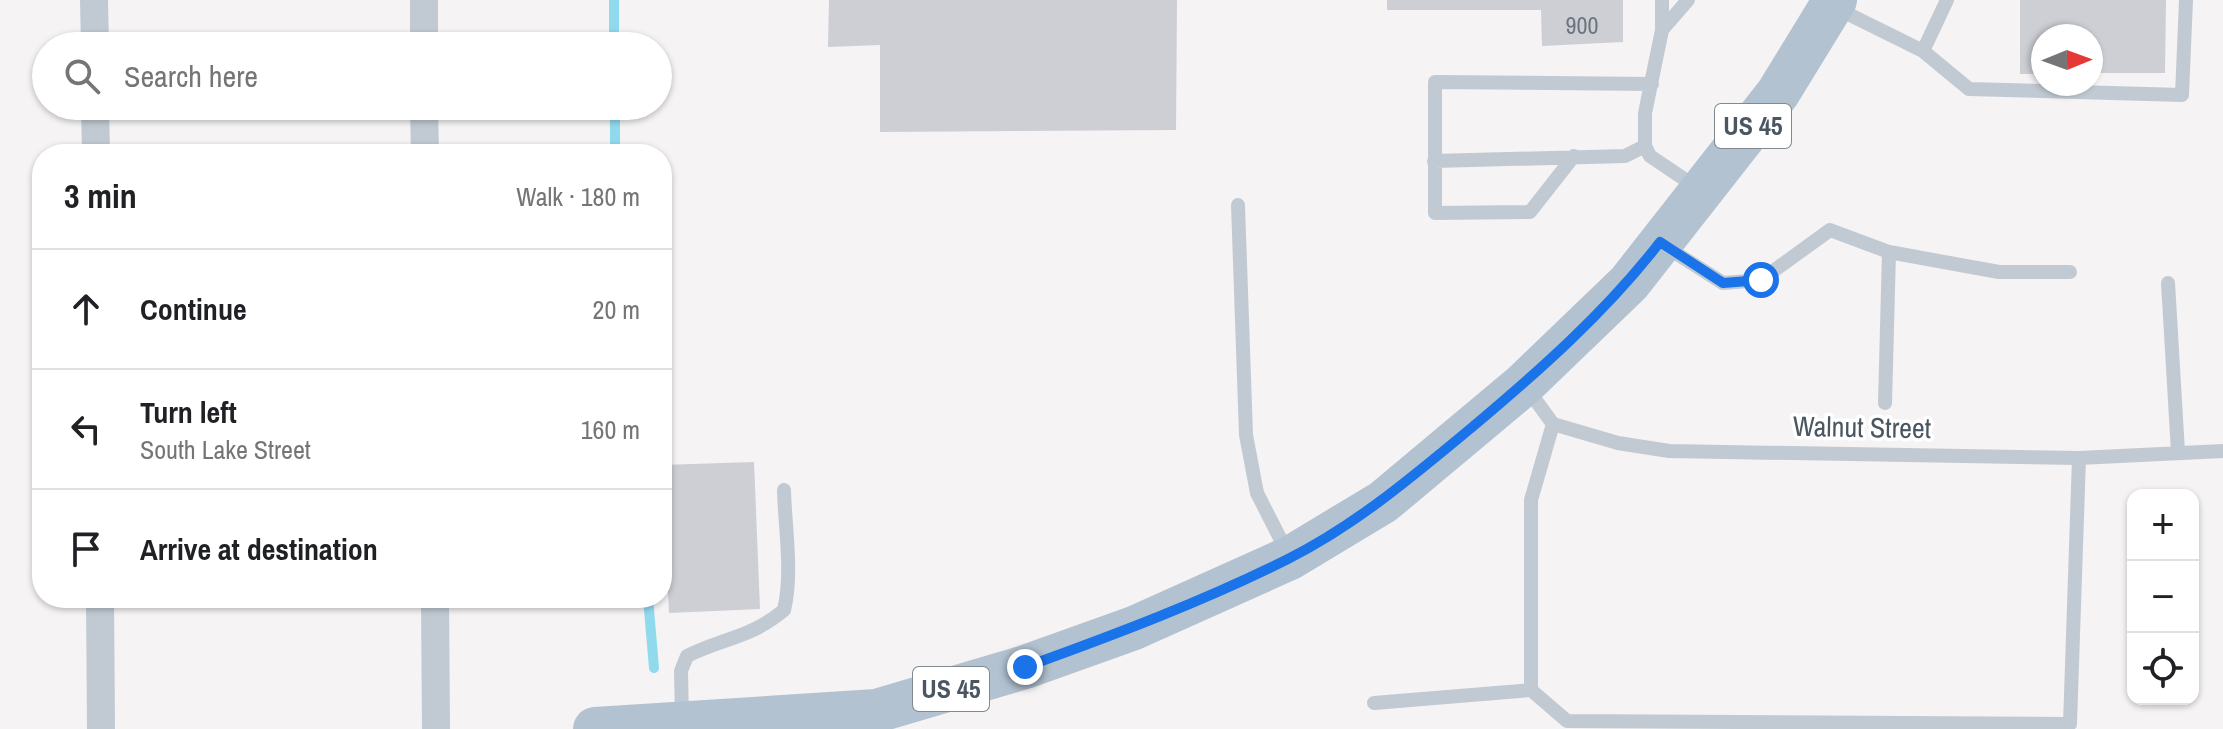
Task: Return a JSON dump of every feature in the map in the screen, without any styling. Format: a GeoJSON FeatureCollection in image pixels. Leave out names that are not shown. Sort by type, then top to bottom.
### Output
{"type":"FeatureCollection","features":[{"type":"Feature","properties":{"kind":"main road","name":"US 45"},"geometry":{"type":"LineString","coordinates":[[595,729],[682,723],[877,720],[1134,628],[1290,558],[1383,502],[1524,384],[1629,283],[1778,93],[1833,3]]}},
{"type":"Feature","properties":{"kind":"street"},"geometry":{"type":"LineString","coordinates":[[94,0],[95,32]]}},
{"type":"Feature","properties":{"kind":"street"},"geometry":{"type":"LineString","coordinates":[[424,0],[424,32]]}},
{"type":"Feature","properties":{"kind":"street"},"geometry":{"type":"LineString","coordinates":[[95,120],[96,144]]}},
{"type":"Feature","properties":{"kind":"street"},"geometry":{"type":"LineString","coordinates":[[424,120],[425,144]]}},
{"type":"Feature","properties":{"kind":"street"},"geometry":{"type":"LineString","coordinates":[[100,608],[101,729]]}},
{"type":"Feature","properties":{"kind":"street"},"geometry":{"type":"LineString","coordinates":[[435,608],[436,729]]}},
{"type":"Feature","properties":{"kind":"lane"},"geometry":{"type":"LineString","coordinates":[[1662,0],[1662,30],[1645,113],[1645,146],[1650,156],[1702,192]]}},
{"type":"Feature","properties":{"kind":"lane"},"geometry":{"type":"LineString","coordinates":[[1662,30],[1688,0]]}},
{"type":"Feature","properties":{"kind":"lane"},"geometry":{"type":"LineString","coordinates":[[1923,51],[1947,0]]}},
{"type":"Feature","properties":{"kind":"lane"},"geometry":{"type":"LineString","coordinates":[[1833,3],[1923,51],[1969,89],[2182,95],[2186,0]]}},
{"type":"Feature","properties":{"kind":"lane"},"geometry":{"type":"LineString","coordinates":[[1574,156],[1530,212],[1435,213],[1435,82],[1652,84]]}},
{"type":"Feature","properties":{"kind":"lane"},"geometry":{"type":"LineString","coordinates":[[1434,161],[1625,156],[1645,146]]}},
{"type":"Feature","properties":{"kind":"lane"},"geometry":{"type":"LineString","coordinates":[[1238,205],[1246,435],[1257,493],[1290,558]]}},
{"type":"Feature","properties":{"kind":"lane"},"geometry":{"type":"LineString","coordinates":[[1660,242],[1723,283],[1761,280],[1830,230],[1889,252],[1999,272],[2070,272]]}},
{"type":"Feature","properties":{"kind":"lane"},"geometry":{"type":"LineString","coordinates":[[1885,403],[1889,252]]}},
{"type":"Feature","properties":{"kind":"lane"},"geometry":{"type":"LineString","coordinates":[[2168,283],[2178,452]]}},
{"type":"Feature","properties":{"kind":"lane"},"geometry":{"type":"LineString","coordinates":[[1524,384],[1553,424],[1531,500],[1531,690]]}},
{"type":"Feature","properties":{"kind":"lane","name":"Walnut Street"},"geometry":{"type":"LineString","coordinates":[[1553,424],[1618,443],[1669,451],[2079,458],[2223,451]]}},
{"type":"Feature","properties":{"kind":"lane"},"geometry":{"type":"LineString","coordinates":[[1374,703],[1531,690],[1567,721],[2070,724],[2079,458]]}},
{"type":"Feature","properties":{"kind":"lane"},"geometry":{"type":"LineString","coordinates":[[682,723],[681,671],[687,656],[755,631],[784,610],[787,585],[784,490]]}},
{"type":"Feature","properties":{"kind":"building"},"geometry":{"type":"Polygon","coordinates":[[[829,0],[1177,0],[1176,130],[880,132],[880,45],[828,47],[829,0]]]}},
{"type":"Feature","properties":{"kind":"building"},"geometry":{"type":"Polygon","coordinates":[[[1387,0],[1623,0],[1623,42],[1542,46],[1541,10],[1387,10],[1387,0]]]}},
{"type":"Feature","properties":{"kind":"building"},"geometry":{"type":"Polygon","coordinates":[[[2020,0],[2166,0],[2165,73],[2103,73],[2103,24],[2031,24],[2031,74],[2020,74],[2020,0]]]}},
{"type":"Feature","properties":{"kind":"building"},"geometry":{"type":"Polygon","coordinates":[[[754,462],[760,609],[669,613],[669,608],[672,608],[672,465],[754,462]]]}},
{"type":"Feature","properties":{"kind":"waterway"},"geometry":{"type":"LineString","coordinates":[[614,0],[614,32]]}},
{"type":"Feature","properties":{"kind":"waterway"},"geometry":{"type":"LineString","coordinates":[[615,120],[615,144]]}},
{"type":"Feature","properties":{"kind":"waterway"},"geometry":{"type":"LineString","coordinates":[[649,608],[654,668]]}},
{"type":"Feature","properties":{"kind":"route"},"geometry":{"type":"LineString","coordinates":[[1025,667],[1134,628],[1290,558],[1383,502],[1524,384],[1629,283],[1660,242],[1723,283],[1761,280]]}}]}
